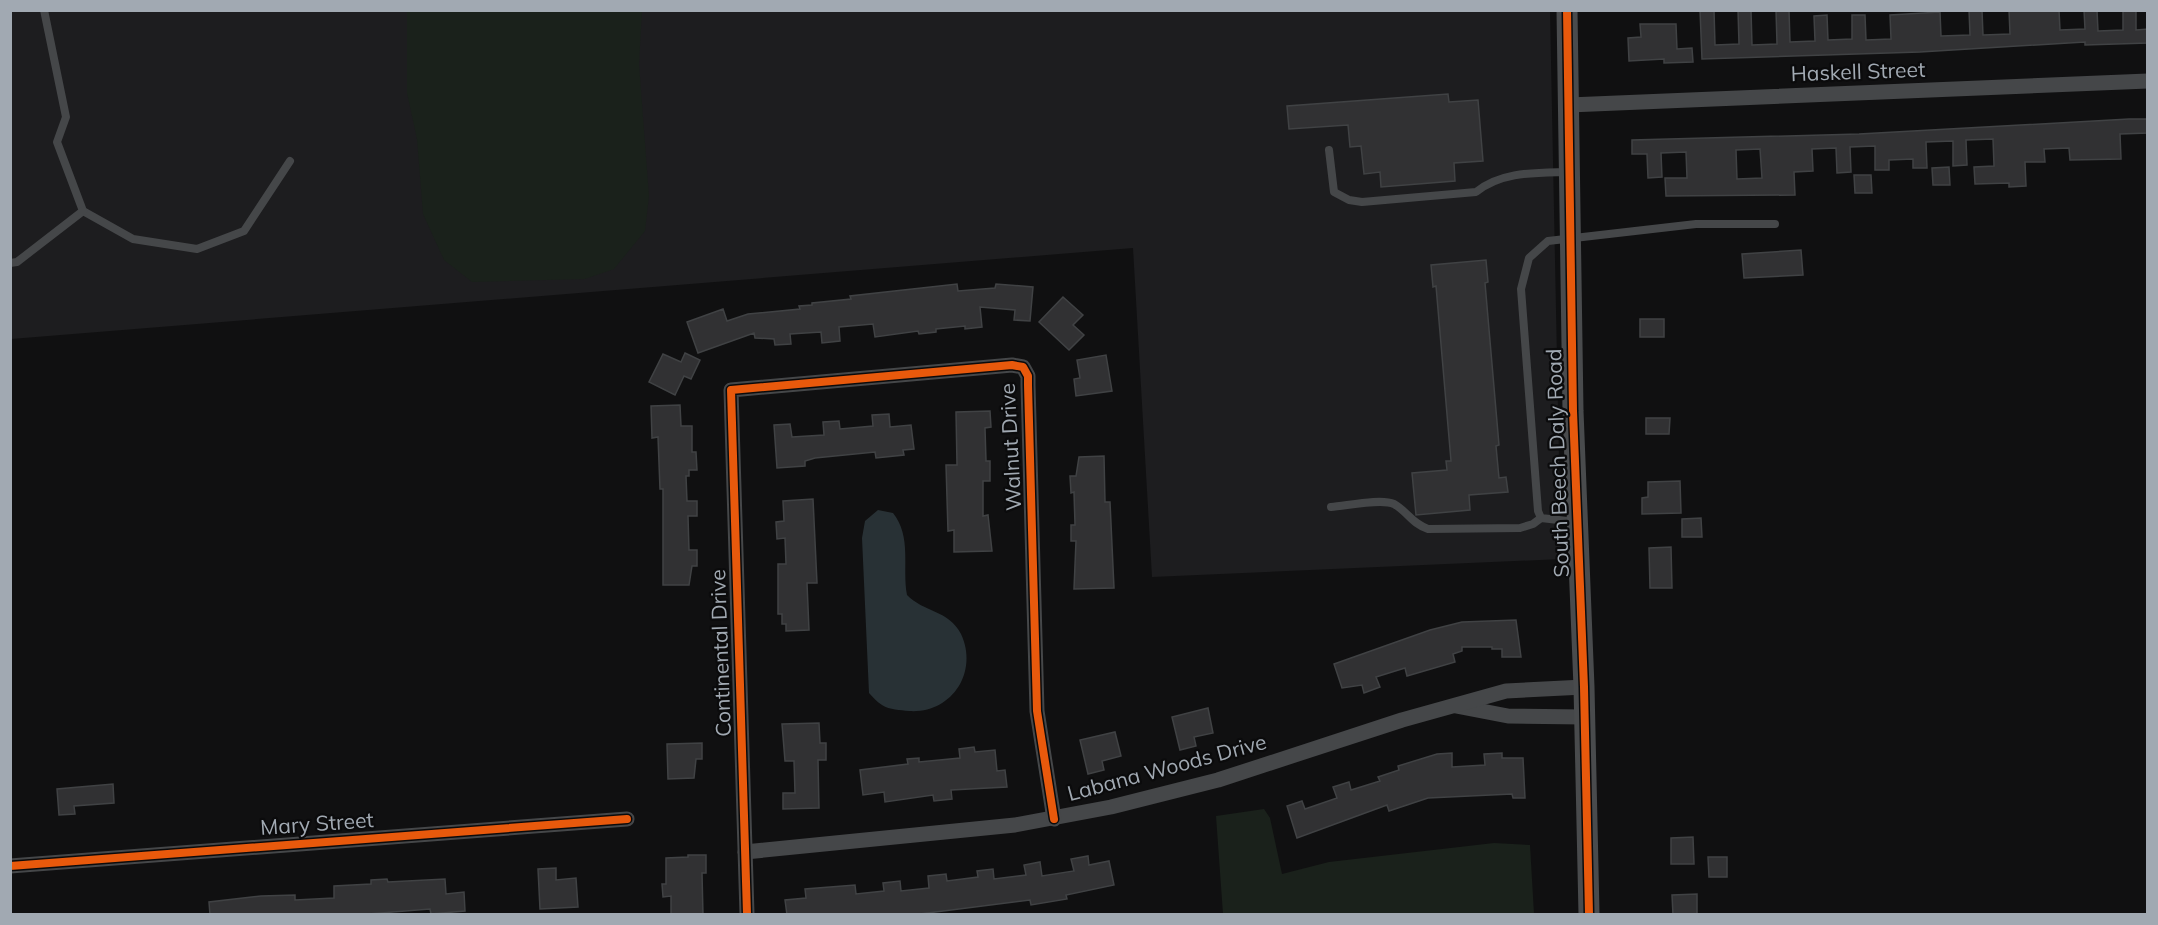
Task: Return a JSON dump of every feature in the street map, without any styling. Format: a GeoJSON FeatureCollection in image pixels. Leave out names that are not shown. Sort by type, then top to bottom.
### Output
{"type":"FeatureCollection","features":[{"type":"Feature","properties":{"kind":"street","name":"South Beech Daly Road"},"geometry":{"type":"LineString","coordinates":[[1567,10],[1577,522],[1584,687],[1589,915]]}},
{"type":"Feature","properties":{"kind":"street","name":"Haskell Street"},"geometry":{"type":"LineString","coordinates":[[1569,105],[2148,81]]}},
{"type":"Feature","properties":{"kind":"street","name":"Walnut Drive"},"geometry":{"type":"LineString","coordinates":[[731,390],[1012,364],[1023,368],[1028,376],[1037,711],[1054,819]]}},
{"type":"Feature","properties":{"kind":"street","name":"Continental Drive"},"geometry":{"type":"LineString","coordinates":[[731,390],[747,915]]}},
{"type":"Feature","properties":{"kind":"street","name":"Labana Woods Drive"},"geometry":{"type":"LineString","coordinates":[[745,852],[1054,819],[1218,780],[1450,705],[1506,691],[1584,687]]}},
{"type":"Feature","properties":{"kind":"street","name":"Labana Woods Drive"},"geometry":{"type":"LineString","coordinates":[[1450,705],[1508,716],[1584,717]]}},
{"type":"Feature","properties":{"kind":"street","name":"Mary Street"},"geometry":{"type":"LineString","coordinates":[[10,866],[627,819]]}},
{"type":"Feature","properties":{"kind":"lane"},"geometry":{"type":"LineString","coordinates":[[44,10],[66,117],[57,142],[83,211],[133,239],[196,249],[244,231],[291,161]]}},
{"type":"Feature","properties":{"kind":"lane"},"geometry":{"type":"LineString","coordinates":[[1329,150],[1334,192],[1349,200],[1362,202],[1476,192],[1485,184],[1515,175],[1570,172]]}},
{"type":"Feature","properties":{"kind":"lane"},"geometry":{"type":"LineString","coordinates":[[10,263],[17,262],[83,211]]}},
{"type":"Feature","properties":{"kind":"lane"},"geometry":{"type":"LineString","coordinates":[[1541,518],[1535,490],[1521,289],[1529,258],[1548,241],[1571,237],[1696,224],[1774,224]]}},
{"type":"Feature","properties":{"kind":"lane"},"geometry":{"type":"LineString","coordinates":[[1331,507],[1384,502],[1393,504],[1415,524],[1428,529],[1520,528],[1533,524],[1541,518],[1577,522]]}},
{"type":"Feature","properties":{"kind":"shaded area"},"geometry":{"type":"Polygon","coordinates":[[[11,11],[1550,11],[1561,559],[1152,577],[1133,248],[11,339],[11,11]]]}},
{"type":"Feature","properties":{"kind":"shaded area"},"geometry":{"type":"Polygon","coordinates":[[[407,11],[642,11],[639,64],[649,196],[645,231],[614,269],[585,279],[472,282],[444,260],[423,214],[417,139],[407,93],[407,11]]]}},
{"type":"Feature","properties":{"kind":"shaded area"},"geometry":{"type":"Polygon","coordinates":[[[878,510],[893,513],[899,522],[904,542],[907,595],[913,601],[950,620],[961,634],[966,649],[964,676],[957,688],[949,698],[937,706],[924,710],[909,711],[888,708],[880,704],[869,693],[862,538],[865,521],[878,510]]]}},
{"type":"Feature","properties":{"kind":"shaded area"},"geometry":{"type":"Polygon","coordinates":[[[1264,809],[1270,818],[1282,874],[1329,862],[1494,843],[1530,845],[1534,914],[1223,914],[1216,816],[1264,809]]]}},
{"type":"Feature","properties":{"kind":"building"},"geometry":{"type":"Polygon","coordinates":[[[1700,10],[1714,10],[1715,45],[1739,44],[1738,10],[1751,10],[1752,45],[1777,44],[1776,10],[1789,10],[1790,42],[1815,41],[1814,16],[1827,15],[1828,40],[1852,39],[1852,15],[1865,15],[1866,40],[1891,39],[1890,15],[1940,12],[1941,36],[1970,35],[1969,10],[1982,10],[1983,35],[2010,34],[2009,10],[2059,10],[2060,30],[2085,29],[2084,10],[2097,10],[2098,31],[2123,30],[2123,10],[2136,10],[2136,30],[2148,29],[2148,43],[2085,45],[2085,42],[1920,52],[1702,59],[1700,10]]]}},
{"type":"Feature","properties":{"kind":"building"},"geometry":{"type":"Polygon","coordinates":[[[1640,24],[1676,24],[1677,49],[1692,48],[1693,62],[1664,63],[1664,59],[1629,61],[1628,38],[1641,37],[1640,24]]]}},
{"type":"Feature","properties":{"kind":"building"},"geometry":{"type":"Polygon","coordinates":[[[1448,94],[1449,102],[1478,100],[1483,161],[1454,163],[1455,181],[1381,187],[1380,172],[1364,174],[1361,146],[1350,147],[1348,125],[1289,129],[1287,106],[1448,94]]]}},
{"type":"Feature","properties":{"kind":"building"},"geometry":{"type":"Polygon","coordinates":[[[2148,119],[2148,133],[2120,134],[2121,159],[2070,160],[2069,148],[2044,149],[2045,162],[2025,162],[2026,186],[2009,187],[2009,183],[1975,184],[1974,167],[1994,166],[1993,139],[1966,140],[1967,165],[1953,166],[1953,141],[1926,142],[1927,168],[1913,168],[1913,159],[1889,160],[1889,170],[1875,170],[1875,146],[1850,147],[1851,172],[1837,173],[1836,148],[1812,149],[1813,171],[1794,172],[1795,195],[1666,196],[1665,178],[1687,178],[1686,152],[1661,153],[1662,177],[1648,178],[1647,154],[1632,154],[1632,140],[1859,134],[2148,119]],[[1760,149],[1736,150],[1737,179],[1762,178],[1760,149]]]}},
{"type":"Feature","properties":{"kind":"building"},"geometry":{"type":"Polygon","coordinates":[[[1949,167],[1950,185],[1933,185],[1932,168],[1949,167]]]}},
{"type":"Feature","properties":{"kind":"building"},"geometry":{"type":"Polygon","coordinates":[[[1854,175],[1871,175],[1872,193],[1855,193],[1854,175]]]}},
{"type":"Feature","properties":{"kind":"building"},"geometry":{"type":"Polygon","coordinates":[[[1801,250],[1803,275],[1744,278],[1742,254],[1801,250]]]}},
{"type":"Feature","properties":{"kind":"building"},"geometry":{"type":"Polygon","coordinates":[[[1486,260],[1488,282],[1485,283],[1499,445],[1496,446],[1499,478],[1506,477],[1508,492],[1469,495],[1470,510],[1416,515],[1412,473],[1447,470],[1446,461],[1451,461],[1436,286],[1433,287],[1431,265],[1486,260]]]}},
{"type":"Feature","properties":{"kind":"building"},"geometry":{"type":"Polygon","coordinates":[[[957,284],[958,291],[995,288],[996,284],[1033,287],[1030,321],[1014,320],[1015,310],[980,307],[982,327],[965,329],[965,326],[936,329],[936,332],[919,334],[918,331],[875,337],[873,324],[839,327],[840,341],[822,343],[821,332],[790,334],[791,344],[775,345],[774,339],[755,338],[754,333],[698,353],[687,322],[723,309],[727,321],[748,314],[800,309],[799,306],[812,305],[812,303],[851,299],[850,296],[957,284]]]}},
{"type":"Feature","properties":{"kind":"building"},"geometry":{"type":"Polygon","coordinates":[[[1063,297],[1083,315],[1073,325],[1084,335],[1069,350],[1039,322],[1063,297]]]}},
{"type":"Feature","properties":{"kind":"building"},"geometry":{"type":"Polygon","coordinates":[[[1640,319],[1664,319],[1664,337],[1640,337],[1640,319]]]}},
{"type":"Feature","properties":{"kind":"building"},"geometry":{"type":"Polygon","coordinates":[[[685,353],[700,360],[691,379],[684,376],[675,395],[649,382],[663,354],[681,362],[685,353]]]}},
{"type":"Feature","properties":{"kind":"building"},"geometry":{"type":"Polygon","coordinates":[[[1106,355],[1112,391],[1076,396],[1074,379],[1080,378],[1077,360],[1106,355]]]}},
{"type":"Feature","properties":{"kind":"building"},"geometry":{"type":"Polygon","coordinates":[[[680,405],[681,426],[692,426],[692,452],[696,452],[697,470],[689,470],[689,476],[686,476],[687,501],[697,501],[697,516],[688,516],[689,550],[697,550],[697,566],[692,566],[689,585],[663,585],[663,489],[660,489],[658,437],[652,438],[651,406],[680,405]]]}},
{"type":"Feature","properties":{"kind":"building"},"geometry":{"type":"Polygon","coordinates":[[[990,411],[991,427],[985,428],[986,461],[990,461],[990,481],[983,481],[983,516],[988,515],[992,551],[954,552],[954,530],[948,531],[946,465],[957,465],[956,412],[990,411]]]}},
{"type":"Feature","properties":{"kind":"building"},"geometry":{"type":"Polygon","coordinates":[[[889,414],[890,427],[911,425],[914,449],[903,450],[904,455],[876,458],[875,452],[815,458],[805,461],[805,466],[777,468],[774,425],[790,424],[792,437],[824,435],[823,422],[839,421],[840,429],[873,426],[872,415],[889,414]]]}},
{"type":"Feature","properties":{"kind":"building"},"geometry":{"type":"Polygon","coordinates":[[[1646,418],[1670,418],[1669,434],[1646,434],[1646,418]]]}},
{"type":"Feature","properties":{"kind":"building"},"geometry":{"type":"Polygon","coordinates":[[[1104,456],[1105,502],[1110,502],[1114,588],[1074,589],[1076,541],[1071,541],[1071,525],[1075,525],[1074,492],[1071,493],[1070,476],[1076,476],[1079,457],[1104,456]]]}},
{"type":"Feature","properties":{"kind":"building"},"geometry":{"type":"Polygon","coordinates":[[[1680,481],[1681,513],[1642,514],[1642,498],[1648,497],[1648,482],[1680,481]]]}},
{"type":"Feature","properties":{"kind":"building"},"geometry":{"type":"Polygon","coordinates":[[[813,499],[817,583],[807,583],[809,630],[786,631],[786,624],[782,624],[782,614],[778,614],[778,564],[786,564],[785,538],[777,539],[776,522],[784,521],[783,501],[813,499]]]}},
{"type":"Feature","properties":{"kind":"building"},"geometry":{"type":"Polygon","coordinates":[[[1701,518],[1702,537],[1682,537],[1682,519],[1701,518]]]}},
{"type":"Feature","properties":{"kind":"building"},"geometry":{"type":"Polygon","coordinates":[[[1671,547],[1672,588],[1650,588],[1649,548],[1671,547]]]}},
{"type":"Feature","properties":{"kind":"building"},"geometry":{"type":"Polygon","coordinates":[[[1516,620],[1521,657],[1502,657],[1502,649],[1492,649],[1492,647],[1462,647],[1462,651],[1453,654],[1455,662],[1407,676],[1405,668],[1376,677],[1380,687],[1364,693],[1362,685],[1342,688],[1334,664],[1430,630],[1462,622],[1516,620]]]}},
{"type":"Feature","properties":{"kind":"building"},"geometry":{"type":"Polygon","coordinates":[[[1208,708],[1213,733],[1194,737],[1196,746],[1180,750],[1172,717],[1208,708]]]}},
{"type":"Feature","properties":{"kind":"building"},"geometry":{"type":"Polygon","coordinates":[[[819,723],[820,743],[826,743],[826,760],[818,760],[819,808],[783,809],[783,793],[795,793],[794,761],[785,761],[782,724],[819,723]]]}},
{"type":"Feature","properties":{"kind":"building"},"geometry":{"type":"Polygon","coordinates":[[[1115,732],[1121,756],[1102,761],[1104,770],[1088,774],[1080,740],[1115,732]]]}},
{"type":"Feature","properties":{"kind":"building"},"geometry":{"type":"Polygon","coordinates":[[[702,743],[702,759],[696,759],[694,778],[668,779],[667,744],[702,743]]]}},
{"type":"Feature","properties":{"kind":"building"},"geometry":{"type":"Polygon","coordinates":[[[974,747],[975,752],[995,750],[997,771],[1005,770],[1007,787],[951,790],[952,799],[934,801],[933,795],[885,802],[884,792],[863,795],[860,770],[908,764],[907,759],[919,758],[919,762],[960,758],[959,749],[974,747]]]}},
{"type":"Feature","properties":{"kind":"building"},"geometry":{"type":"Polygon","coordinates":[[[1452,753],[1452,767],[1485,765],[1484,754],[1502,753],[1502,758],[1523,758],[1525,798],[1513,798],[1512,794],[1428,798],[1389,811],[1387,805],[1297,838],[1287,806],[1302,801],[1305,809],[1337,798],[1333,787],[1349,782],[1351,790],[1380,781],[1378,777],[1399,770],[1398,766],[1437,754],[1452,753]]]}},
{"type":"Feature","properties":{"kind":"building"},"geometry":{"type":"Polygon","coordinates":[[[113,784],[114,803],[74,806],[75,814],[59,815],[57,789],[113,784]]]}},
{"type":"Feature","properties":{"kind":"building"},"geometry":{"type":"Polygon","coordinates":[[[1693,837],[1694,864],[1671,864],[1671,838],[1693,837]]]}},
{"type":"Feature","properties":{"kind":"building"},"geometry":{"type":"Polygon","coordinates":[[[688,855],[706,855],[706,873],[702,873],[703,915],[671,915],[671,896],[663,897],[662,884],[666,884],[666,858],[688,857],[688,855]]]}},
{"type":"Feature","properties":{"kind":"building"},"geometry":{"type":"Polygon","coordinates":[[[1088,856],[1089,865],[1109,861],[1114,885],[1066,895],[1067,899],[1031,905],[1030,900],[912,915],[787,915],[785,900],[806,898],[805,889],[855,885],[856,894],[884,891],[883,883],[900,881],[901,891],[929,888],[928,876],[946,874],[947,881],[978,877],[977,871],[993,869],[994,879],[1026,875],[1024,865],[1040,862],[1042,876],[1074,871],[1071,859],[1088,856]]]}},
{"type":"Feature","properties":{"kind":"building"},"geometry":{"type":"Polygon","coordinates":[[[1708,857],[1727,857],[1727,877],[1709,877],[1708,857]]]}},
{"type":"Feature","properties":{"kind":"building"},"geometry":{"type":"Polygon","coordinates":[[[556,868],[556,880],[576,878],[578,907],[540,909],[538,869],[556,868]]]}},
{"type":"Feature","properties":{"kind":"building"},"geometry":{"type":"Polygon","coordinates":[[[387,879],[388,882],[445,879],[446,894],[464,892],[465,911],[431,914],[430,909],[356,915],[210,915],[209,902],[261,896],[295,895],[295,900],[334,898],[334,886],[371,884],[371,880],[387,879]]]}},
{"type":"Feature","properties":{"kind":"building"},"geometry":{"type":"Polygon","coordinates":[[[1697,894],[1697,915],[1673,915],[1672,895],[1697,894]]]}},
{"type":"Feature","properties":{"kind":"cycle path"},"geometry":{"type":"LineString","coordinates":[[1567,10],[1573,411],[1584,687],[1589,914]]}},
{"type":"Feature","properties":{"kind":"cycle path"},"geometry":{"type":"LineString","coordinates":[[747,914],[731,390],[1012,365],[1023,367],[1028,376],[1037,711],[1054,819]]}},
{"type":"Feature","properties":{"kind":"cycle path"},"geometry":{"type":"LineString","coordinates":[[10,866],[627,819]]}}]}
